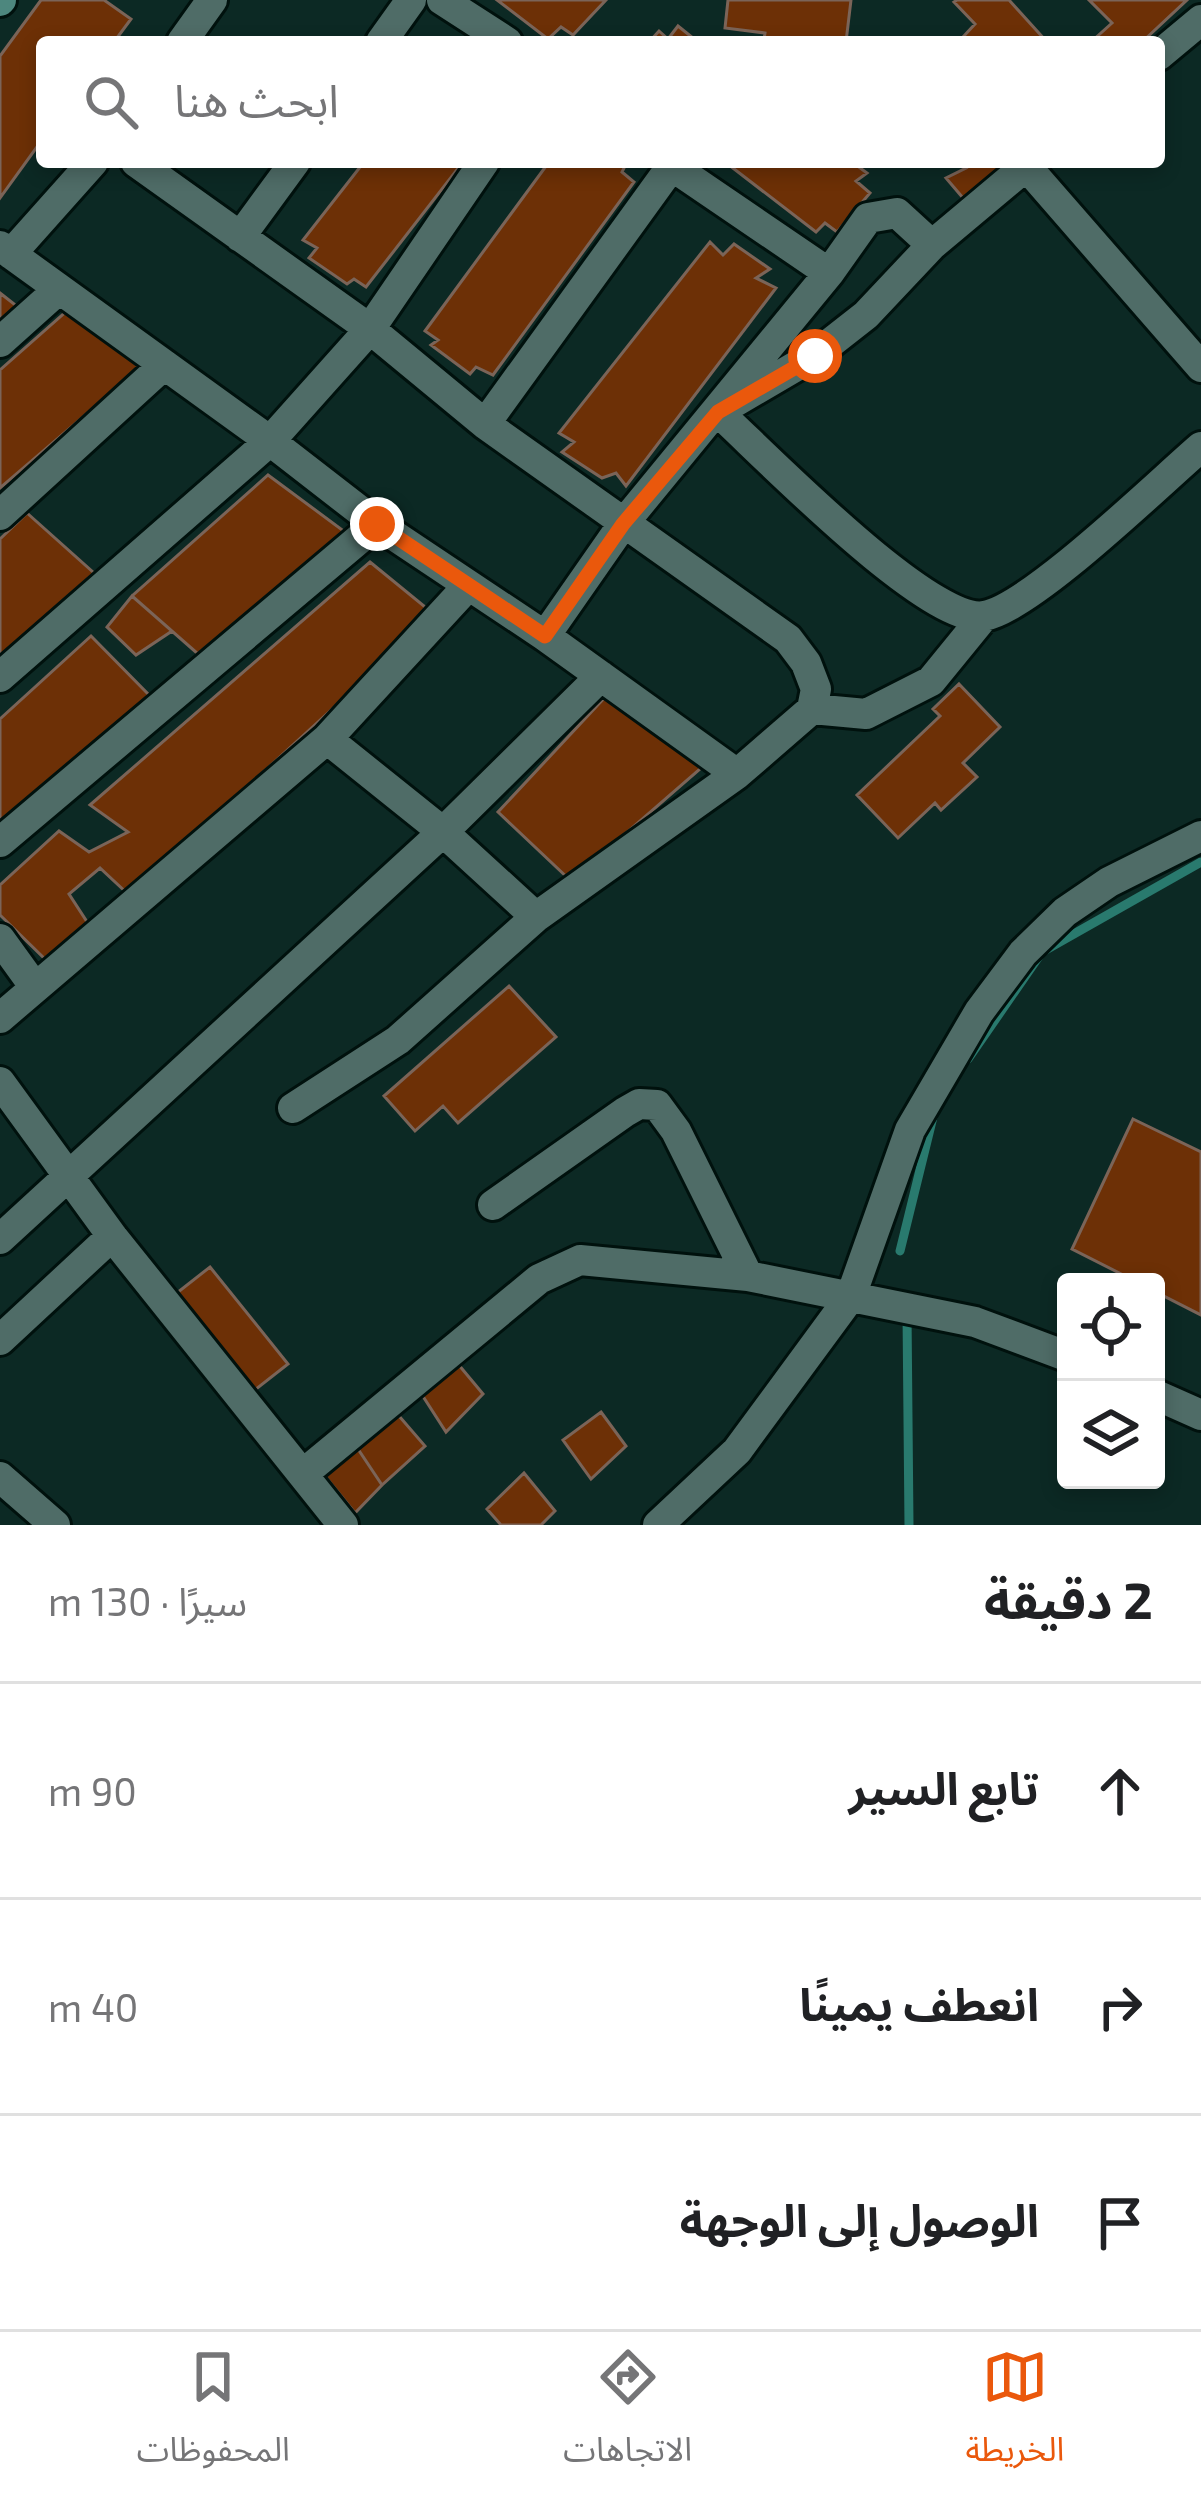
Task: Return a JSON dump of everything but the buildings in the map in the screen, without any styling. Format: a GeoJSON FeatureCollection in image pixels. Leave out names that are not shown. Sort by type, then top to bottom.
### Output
{"type":"FeatureCollection","features":[{"type":"Feature","properties":{"kind":"street"},"geometry":{"type":"LineString","coordinates":[[186,36],[212,0]]}},
{"type":"Feature","properties":{"kind":"street"},"geometry":{"type":"LineString","coordinates":[[385,36],[411,0]]}},
{"type":"Feature","properties":{"kind":"street"},"geometry":{"type":"LineString","coordinates":[[442,0],[499,36]]}},
{"type":"Feature","properties":{"kind":"street"},"geometry":{"type":"LineString","coordinates":[[1165,50],[1199,25]]}},
{"type":"Feature","properties":{"kind":"street"},"geometry":{"type":"LineString","coordinates":[[87,168],[6,250],[270,440],[377,524],[545,636],[737,774]]}},
{"type":"Feature","properties":{"kind":"street"},"geometry":{"type":"LineString","coordinates":[[144,168],[370,329],[485,424],[788,639],[806,663],[816,689],[812,709],[737,774],[536,917],[398,1040],[292,1108]]}},
{"type":"Feature","properties":{"kind":"street"},"geometry":{"type":"LineString","coordinates":[[240,237],[291,168]]}},
{"type":"Feature","properties":{"kind":"street"},"geometry":{"type":"LineString","coordinates":[[0,677],[270,440],[370,329],[480,168]]}},
{"type":"Feature","properties":{"kind":"street"},"geometry":{"type":"LineString","coordinates":[[485,424],[665,168]]}},
{"type":"Feature","properties":{"kind":"street"},"geometry":{"type":"LineString","coordinates":[[674,168],[829,273]]}},
{"type":"Feature","properties":{"kind":"street"},"geometry":{"type":"LineString","coordinates":[[718,412],[815,356],[866,315],[932,245],[1024,168]]}},
{"type":"Feature","properties":{"kind":"street"},"geometry":{"type":"LineString","coordinates":[[1032,168],[1201,367]]}},
{"type":"Feature","properties":{"kind":"street"},"geometry":{"type":"LineString","coordinates":[[545,636],[623,524],[718,412],[868,218],[897,213],[932,245]]}},
{"type":"Feature","properties":{"kind":"street"},"geometry":{"type":"LineString","coordinates":[[0,342],[58,290]]}},
{"type":"Feature","properties":{"kind":"street"},"geometry":{"type":"LineString","coordinates":[[0,515],[164,365]]}},
{"type":"Feature","properties":{"kind":"street"},"geometry":{"type":"LineString","coordinates":[[718,412],[908,585],[959,614],[984,616]]}},
{"type":"Feature","properties":{"kind":"street"},"geometry":{"type":"LineString","coordinates":[[812,709],[866,714],[931,681],[984,616],[1012,604],[1062,568],[1201,447]]}},
{"type":"Feature","properties":{"kind":"street"},"geometry":{"type":"LineString","coordinates":[[0,842],[377,524]]}},
{"type":"Feature","properties":{"kind":"street"},"geometry":{"type":"LineString","coordinates":[[0,1018],[327,739],[467,586]]}},
{"type":"Feature","properties":{"kind":"street"},"geometry":{"type":"LineString","coordinates":[[0,1239],[443,832],[601,676]]}},
{"type":"Feature","properties":{"kind":"street"},"geometry":{"type":"LineString","coordinates":[[327,739],[443,832],[536,917]]}},
{"type":"Feature","properties":{"kind":"street"},"geometry":{"type":"LineString","coordinates":[[658,1525],[737,1450],[851,1296],[910,1130],[979,1012],[1023,953],[1066,912],[1109,882],[1201,836]]}},
{"type":"Feature","properties":{"kind":"street"},"geometry":{"type":"LineString","coordinates":[[0,939],[34,986]]}},
{"type":"Feature","properties":{"kind":"street"},"geometry":{"type":"LineString","coordinates":[[0,1082],[112,1236],[344,1525]]}},
{"type":"Feature","properties":{"kind":"street"},"geometry":{"type":"LineString","coordinates":[[493,1205],[625,1112],[639,1104],[657,1105],[676,1130],[748,1276]]}},
{"type":"Feature","properties":{"kind":"street"},"geometry":{"type":"LineString","coordinates":[[0,1340],[112,1236]]}},
{"type":"Feature","properties":{"kind":"street"},"geometry":{"type":"LineString","coordinates":[[304,1473],[539,1279],[580,1260],[748,1276],[851,1296],[975,1322],[1057,1353]]}},
{"type":"Feature","properties":{"kind":"street"},"geometry":{"type":"LineString","coordinates":[[1165,1399],[1201,1415]]}},
{"type":"Feature","properties":{"kind":"street"},"geometry":{"type":"LineString","coordinates":[[0,1477],[56,1525]]}},
{"type":"Feature","properties":{"kind":"waterway"},"geometry":{"type":"LineString","coordinates":[[968,1059],[1042,952],[1201,862]]}},
{"type":"Feature","properties":{"kind":"waterway"},"geometry":{"type":"LineString","coordinates":[[900,1251],[934,1113]]}},
{"type":"Feature","properties":{"kind":"waterway"},"geometry":{"type":"LineString","coordinates":[[907,1313],[909,1525]]}},
{"type":"Feature","properties":{"kind":"route"},"geometry":{"type":"LineString","coordinates":[[377,524],[545,636],[623,524],[718,412],[815,356]]}}]}
